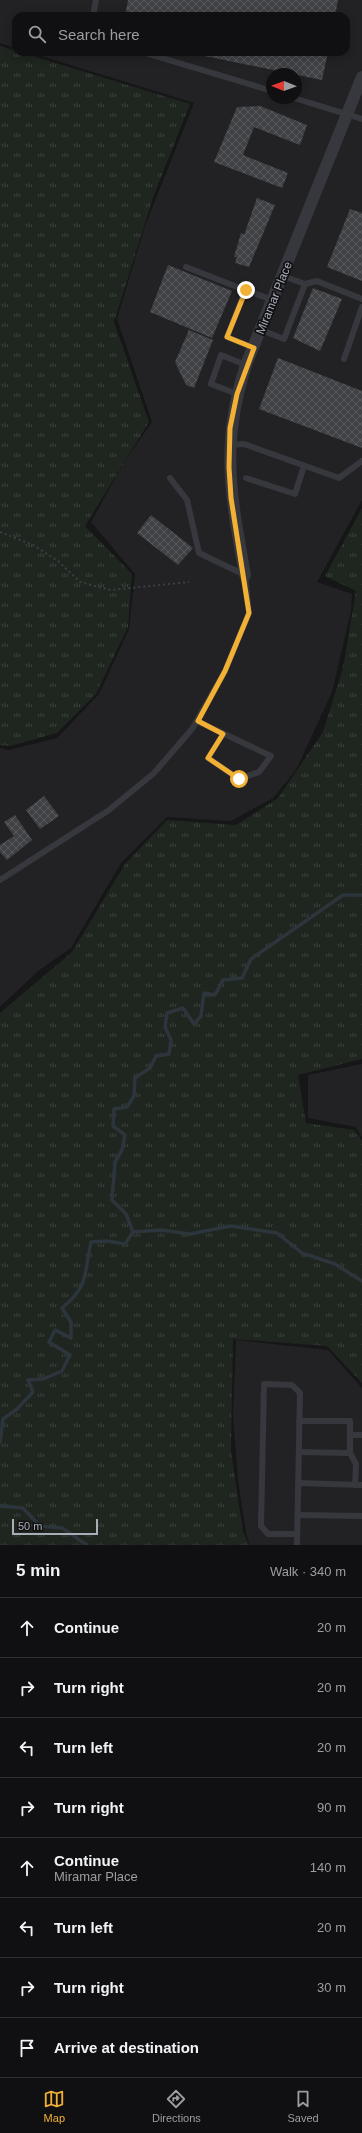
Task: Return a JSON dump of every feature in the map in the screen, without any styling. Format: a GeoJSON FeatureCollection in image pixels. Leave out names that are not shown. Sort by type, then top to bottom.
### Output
{"type":"FeatureCollection","features":[{"type":"Feature","properties":{"kind":"street","name":"Miramar Place"},"geometry":{"type":"LineString","coordinates":[[245,575],[231,498],[230,428],[237,394],[246,365],[362,77]]}},
{"type":"Feature","properties":{"kind":"lane"},"geometry":{"type":"LineString","coordinates":[[94,12],[96,0]]}},
{"type":"Feature","properties":{"kind":"lane"},"geometry":{"type":"LineString","coordinates":[[155,56],[266,90]]}},
{"type":"Feature","properties":{"kind":"lane"},"geometry":{"type":"LineString","coordinates":[[302,100],[362,118]]}},
{"type":"Feature","properties":{"kind":"lane"},"geometry":{"type":"LineString","coordinates":[[186,267],[273,301]]}},
{"type":"Feature","properties":{"kind":"lane"},"geometry":{"type":"LineString","coordinates":[[283,276],[305,284],[317,281],[362,299]]}},
{"type":"Feature","properties":{"kind":"lane"},"geometry":{"type":"LineString","coordinates":[[261,330],[284,339],[305,284]]}},
{"type":"Feature","properties":{"kind":"lane"},"geometry":{"type":"LineString","coordinates":[[246,290],[227,337],[254,348]]}},
{"type":"Feature","properties":{"kind":"lane"},"geometry":{"type":"LineString","coordinates":[[344,359],[362,307]]}},
{"type":"Feature","properties":{"kind":"lane"},"geometry":{"type":"LineString","coordinates":[[237,394],[211,384],[221,355],[246,365]]}},
{"type":"Feature","properties":{"kind":"lane"},"geometry":{"type":"LineString","coordinates":[[230,445],[244,444],[339,478],[362,461]]}},
{"type":"Feature","properties":{"kind":"lane"},"geometry":{"type":"LineString","coordinates":[[246,478],[295,494],[304,466]]}},
{"type":"Feature","properties":{"kind":"lane"},"geometry":{"type":"LineString","coordinates":[[0,880],[109,810],[154,772],[198,721],[225,671],[249,613],[245,575],[200,553],[188,500],[170,478]]}},
{"type":"Feature","properties":{"kind":"lane"},"geometry":{"type":"LineString","coordinates":[[198,721],[271,756],[259,772],[239,779],[208,758],[223,734]]}},
{"type":"Feature","properties":{"kind":"lane"},"geometry":{"type":"LineString","coordinates":[[297,1545],[298,1534],[300,1393],[292,1385],[264,1384],[261,1526],[268,1534],[298,1534]]}},
{"type":"Feature","properties":{"kind":"lane"},"geometry":{"type":"LineString","coordinates":[[298,1483],[359,1485],[356,1464],[350,1453],[350,1421],[300,1421]]}},
{"type":"Feature","properties":{"kind":"lane"},"geometry":{"type":"LineString","coordinates":[[350,1435],[362,1435]]}},
{"type":"Feature","properties":{"kind":"lane"},"geometry":{"type":"LineString","coordinates":[[299,1452],[350,1453]]}},
{"type":"Feature","properties":{"kind":"lane"},"geometry":{"type":"LineString","coordinates":[[298,1515],[362,1516]]}},
{"type":"Feature","properties":{"kind":"path"},"geometry":{"type":"LineString","coordinates":[[0,532],[33,545],[58,561],[80,582],[110,590],[189,582]]}},
{"type":"Feature","properties":{"kind":"shaded area"},"geometry":{"type":"Polygon","coordinates":[[[0,0],[362,0],[362,500],[317,582],[352,594],[351,611],[332,692],[296,770],[273,798],[231,821],[167,817],[121,863],[71,948],[38,971],[0,1007],[0,748],[9,750],[57,738],[99,694],[129,629],[135,574],[91,522],[123,464],[152,422],[117,319],[145,226],[194,103],[41,56],[350,56],[350,12],[12,12],[12,47],[0,43],[0,0]]]}},
{"type":"Feature","properties":{"kind":"shaded area"},"geometry":{"type":"Polygon","coordinates":[[[362,1064],[362,1137],[355,1127],[308,1118],[308,1075],[362,1064]]]}},
{"type":"Feature","properties":{"kind":"shaded area"},"geometry":{"type":"Polygon","coordinates":[[[236,1340],[328,1350],[362,1388],[362,1545],[250,1545],[246,1533],[238,1480],[233,1417],[236,1340]]]}},
{"type":"Feature","properties":{"kind":"green space"},"geometry":{"type":"Polygon","coordinates":[[[0,46],[12,50],[12,56],[33,56],[190,104],[154,195],[114,322],[149,422],[85,526],[132,574],[128,627],[96,694],[57,733],[10,746],[0,745],[0,46]]]}},
{"type":"Feature","properties":{"kind":"green space"},"geometry":{"type":"Polygon","coordinates":[[[362,508],[362,1059],[298,1075],[306,1123],[354,1130],[362,1140],[362,1383],[327,1346],[233,1339],[231,1450],[243,1532],[249,1545],[0,1545],[0,1013],[72,952],[125,864],[167,820],[236,825],[278,798],[323,732],[343,668],[356,591],[325,576],[362,508]]]}},
{"type":"Feature","properties":{"kind":"building"},"geometry":{"type":"Polygon","coordinates":[[[128,0],[338,0],[336,12],[126,12],[128,0]]]}},
{"type":"Feature","properties":{"kind":"building"},"geometry":{"type":"Polygon","coordinates":[[[205,56],[327,56],[322,80],[302,76],[302,68],[266,69],[205,56]]]}},
{"type":"Feature","properties":{"kind":"building"},"geometry":{"type":"Polygon","coordinates":[[[260,106],[307,125],[300,145],[254,127],[243,155],[288,173],[282,188],[214,162],[237,107],[260,106]]]}},
{"type":"Feature","properties":{"kind":"building"},"geometry":{"type":"Polygon","coordinates":[[[257,198],[275,205],[249,267],[235,263],[237,257],[234,257],[241,233],[244,235],[257,198]]]}},
{"type":"Feature","properties":{"kind":"building"},"geometry":{"type":"Polygon","coordinates":[[[350,209],[362,213],[362,281],[327,267],[350,209]]]}},
{"type":"Feature","properties":{"kind":"building"},"geometry":{"type":"Polygon","coordinates":[[[168,265],[232,291],[212,338],[150,312],[168,265]]]}},
{"type":"Feature","properties":{"kind":"building"},"geometry":{"type":"Polygon","coordinates":[[[313,288],[342,299],[320,351],[293,338],[313,288]]]}},
{"type":"Feature","properties":{"kind":"building"},"geometry":{"type":"Polygon","coordinates":[[[189,330],[213,340],[194,388],[186,385],[175,362],[189,330]]]}},
{"type":"Feature","properties":{"kind":"building"},"geometry":{"type":"Polygon","coordinates":[[[278,358],[362,391],[362,448],[259,409],[278,358]]]}},
{"type":"Feature","properties":{"kind":"building"},"geometry":{"type":"Polygon","coordinates":[[[151,515],[193,548],[178,565],[137,533],[151,515]]]}},
{"type":"Feature","properties":{"kind":"building"},"geometry":{"type":"Polygon","coordinates":[[[44,796],[59,816],[40,829],[26,810],[44,796]]]}},
{"type":"Feature","properties":{"kind":"building"},"geometry":{"type":"Polygon","coordinates":[[[15,815],[32,840],[7,860],[0,852],[0,845],[14,836],[4,822],[15,815]]]}},
{"type":"Feature","properties":{"kind":"waterway"},"geometry":{"type":"LineString","coordinates":[[0,1442],[3,1419],[17,1409],[33,1392],[28,1380],[43,1379],[62,1371],[70,1355],[49,1342],[55,1330],[71,1338],[71,1322],[62,1308],[71,1300],[81,1286],[86,1271],[91,1242],[107,1241],[125,1244],[133,1232],[126,1214],[112,1200],[115,1162],[122,1150],[125,1135],[113,1126],[114,1109],[127,1107],[134,1096],[135,1078],[150,1068],[156,1056],[169,1054],[171,1040],[165,1027],[167,1013],[183,1008],[194,1024],[201,1016],[204,993],[215,995],[223,980],[242,978],[251,959],[343,895],[362,895]]}},
{"type":"Feature","properties":{"kind":"waterway"},"geometry":{"type":"LineString","coordinates":[[133,1232],[161,1230],[190,1234],[231,1226],[277,1233],[302,1253],[335,1264],[362,1281]]}},
{"type":"Feature","properties":{"kind":"waterway"},"geometry":{"type":"LineString","coordinates":[[0,1506],[23,1508],[40,1526],[62,1528],[87,1545]]}},
{"type":"Feature","properties":{"kind":"route"},"geometry":{"type":"LineString","coordinates":[[239,779],[208,758],[223,734],[198,721],[225,671],[249,613],[245,575],[231,498],[229,467],[230,428],[237,394],[246,365],[254,348],[227,337],[246,290]]}}]}
